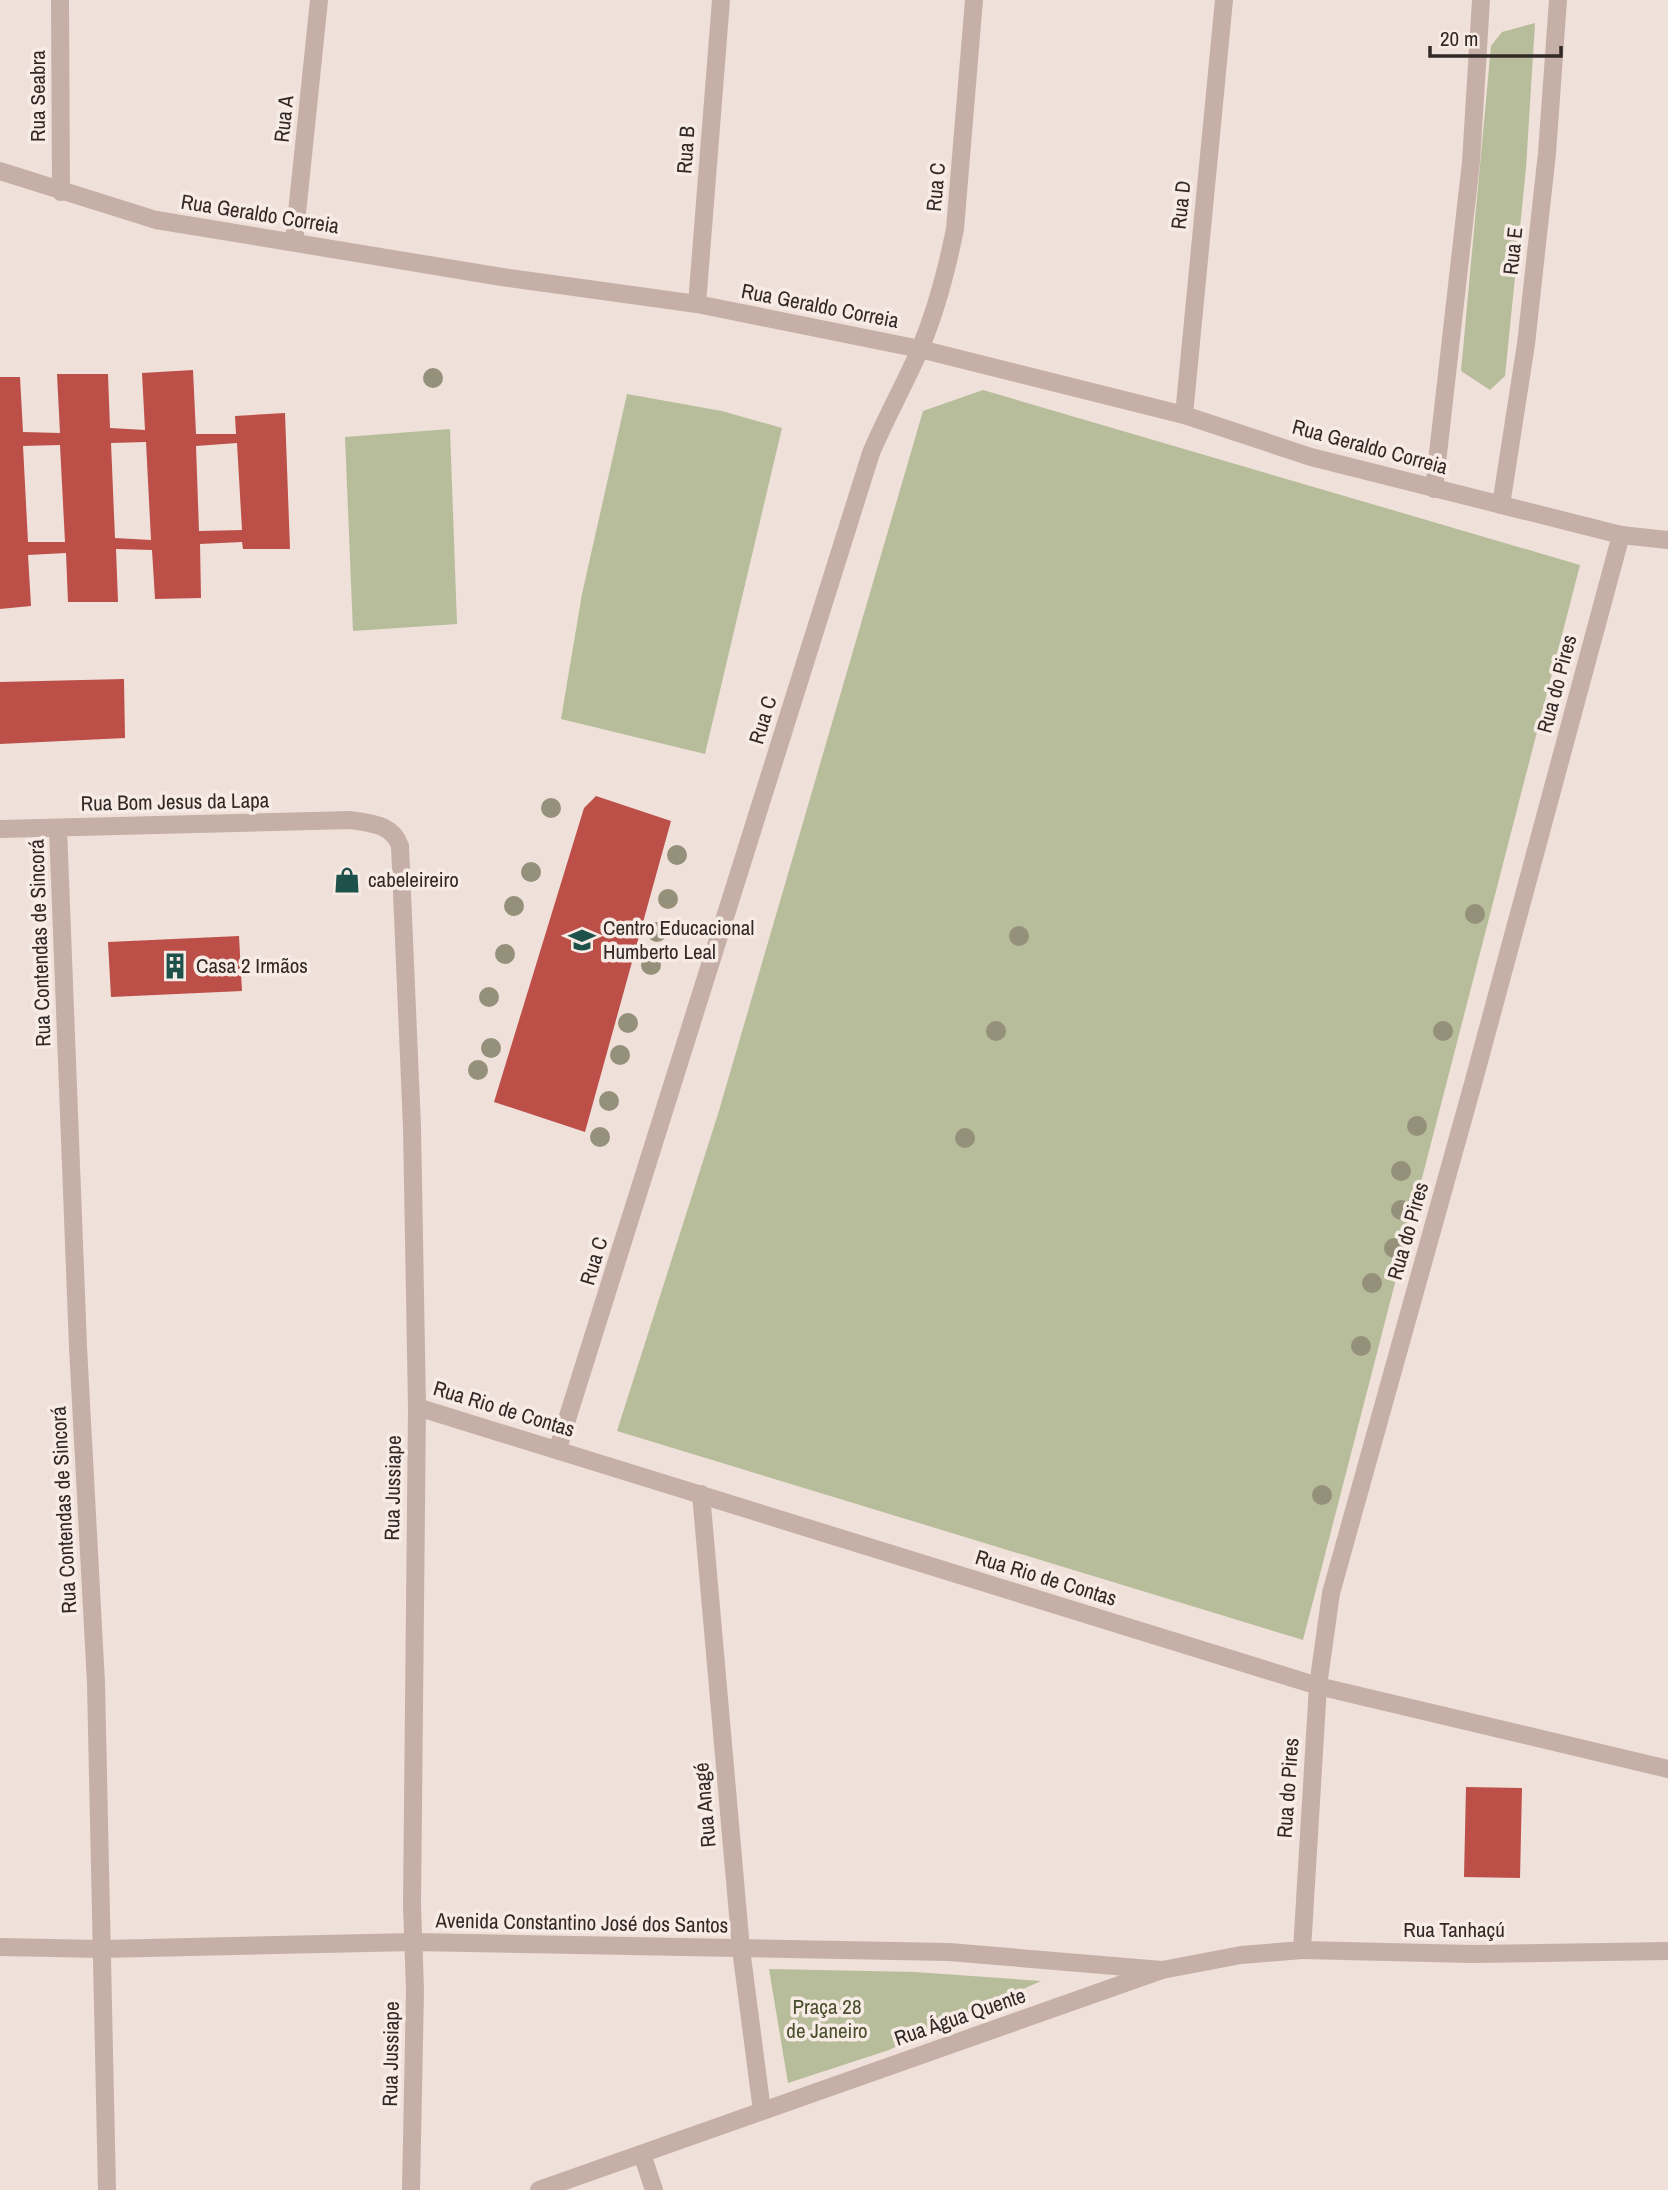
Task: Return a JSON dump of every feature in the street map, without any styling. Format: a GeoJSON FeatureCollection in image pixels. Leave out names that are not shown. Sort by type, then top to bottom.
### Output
{"type":"FeatureCollection","features":[{"type":"Feature","properties":{"kind":"street","name":"Rua Seabra"},"geometry":{"type":"LineString","coordinates":[[60,0],[61,191]]}},
{"type":"Feature","properties":{"kind":"street","name":"Rua A"},"geometry":{"type":"LineString","coordinates":[[295,242],[318,0]]}},
{"type":"Feature","properties":{"kind":"street","name":"Rua B"},"geometry":{"type":"LineString","coordinates":[[697,304],[721,0]]}},
{"type":"Feature","properties":{"kind":"street","name":"Rua C"},"geometry":{"type":"LineString","coordinates":[[558,1448],[871,453],[889,407],[920,349],[948,264],[955,229],[974,0]]}},
{"type":"Feature","properties":{"kind":"street","name":"Rua D"},"geometry":{"type":"LineString","coordinates":[[1184,415],[1224,0]]}},
{"type":"Feature","properties":{"kind":"street"},"geometry":{"type":"LineString","coordinates":[[1434,489],[1471,162],[1481,0]]}},
{"type":"Feature","properties":{"kind":"street","name":"Rua E"},"geometry":{"type":"LineString","coordinates":[[1501,505],[1526,344],[1547,153],[1558,0]]}},
{"type":"Feature","properties":{"kind":"street","name":"Rua Geraldo Correia"},"geometry":{"type":"LineString","coordinates":[[0,171],[156,220],[502,277],[697,304],[920,349],[1184,415],[1311,457],[1434,489],[1621,535],[1668,540]]}},
{"type":"Feature","properties":{"kind":"street","name":"Rua do Pires"},"geometry":{"type":"LineString","coordinates":[[1302,1951],[1318,1686],[1331,1593],[1478,1067],[1621,535]]}},
{"type":"Feature","properties":{"kind":"street","name":"Rua Bom Jesus da Lapa"},"geometry":{"type":"LineString","coordinates":[[0,829],[351,820]]}},
{"type":"Feature","properties":{"kind":"street","name":"Rua Jussiape"},"geometry":{"type":"LineString","coordinates":[[351,820],[388,828],[396,835],[400,846],[411,1114],[417,1406],[413,1942],[415,1990],[411,2190]]}},
{"type":"Feature","properties":{"kind":"street","name":"Rua Contendas de Sincorá"},"geometry":{"type":"LineString","coordinates":[[58,828],[78,1347],[96,1683],[107,2190]]}},
{"type":"Feature","properties":{"kind":"street","name":"Rua Rio de Contas"},"geometry":{"type":"LineString","coordinates":[[417,1406],[1318,1686],[1668,1769]]}},
{"type":"Feature","properties":{"kind":"street","name":"Rua Anagé"},"geometry":{"type":"LineString","coordinates":[[701,1494],[741,1949],[762,2111]]}},
{"type":"Feature","properties":{"kind":"street","name":"Avenida Constantino José dos Santos"},"geometry":{"type":"LineString","coordinates":[[0,1947],[102,1949],[413,1942],[949,1952],[1162,1970]]}},
{"type":"Feature","properties":{"kind":"street","name":"Rua Tanhaçú"},"geometry":{"type":"LineString","coordinates":[[1241,1955],[1302,1951],[1472,1954],[1668,1951]]}},
{"type":"Feature","properties":{"kind":"street","name":"Rua Água Quente"},"geometry":{"type":"LineString","coordinates":[[538,2190],[1162,1970],[1241,1955]]}},
{"type":"Feature","properties":{"kind":"street"},"geometry":{"type":"LineString","coordinates":[[642,2154],[654,2190]]}},
{"type":"Feature","properties":{"kind":"green space"},"geometry":{"type":"Polygon","coordinates":[[[1535,23],[1526,168],[1505,376],[1490,390],[1461,371],[1491,46],[1502,32],[1535,23]]]}},
{"type":"Feature","properties":{"kind":"green space"},"geometry":{"type":"Polygon","coordinates":[[[983,390],[1580,565],[1303,1640],[617,1431],[718,1114],[923,411],[983,390]]]}},
{"type":"Feature","properties":{"kind":"green space"},"geometry":{"type":"Polygon","coordinates":[[[627,394],[722,411],[782,428],[705,754],[561,719],[582,594],[627,394]]]}},
{"type":"Feature","properties":{"kind":"green space"},"geometry":{"type":"Polygon","coordinates":[[[450,429],[457,624],[353,631],[345,437],[450,429]]]}},
{"type":"Feature","properties":{"kind":"green space","name":"Praça 28 de Janeiro"},"geometry":{"type":"Polygon","coordinates":[[[769,1969],[915,1972],[1041,1981],[889,2050],[788,2083],[769,1969]]]}},
{"type":"Feature","properties":{"kind":"building"},"geometry":{"type":"Polygon","coordinates":[[[193,370],[196,434],[236,434],[235,416],[285,413],[290,549],[243,549],[242,542],[200,544],[201,598],[155,599],[152,550],[116,549],[118,602],[68,602],[66,553],[28,555],[31,606],[0,609],[0,377],[20,377],[23,432],[60,433],[57,374],[108,374],[110,428],[145,430],[142,373],[193,370]],[[146,442],[111,443],[115,538],[151,540],[146,442]],[[237,443],[196,446],[199,531],[242,530],[237,443]],[[60,445],[23,446],[28,542],[65,542],[60,445]]]}},
{"type":"Feature","properties":{"kind":"building"},"geometry":{"type":"Polygon","coordinates":[[[124,679],[125,738],[0,744],[0,682],[124,679]]]}},
{"type":"Feature","properties":{"kind":"building"},"geometry":{"type":"Polygon","coordinates":[[[596,796],[671,821],[585,1132],[494,1102],[584,808],[596,796]]]}},
{"type":"Feature","properties":{"kind":"building","name":"Casa 2 Irmãos"},"geometry":{"type":"Polygon","coordinates":[[[239,936],[242,991],[111,997],[108,942],[239,936]]]}},
{"type":"Feature","properties":{"kind":"building"},"geometry":{"type":"Polygon","coordinates":[[[1466,1787],[1522,1788],[1520,1878],[1464,1877],[1466,1787]]]}},
{"type":"Feature","properties":{"kind":"place","name":"cabeleireiro"},"geometry":{"type":"Point","coordinates":[347,880]}},
{"type":"Feature","properties":{"kind":"place","name":"Centro Educacional Humberto Leal"},"geometry":{"type":"Point","coordinates":[582,940]}},
{"type":"Feature","properties":{"kind":"place","name":"Casa 2 Irmãos"},"geometry":{"type":"Point","coordinates":[175,966]}}]}
